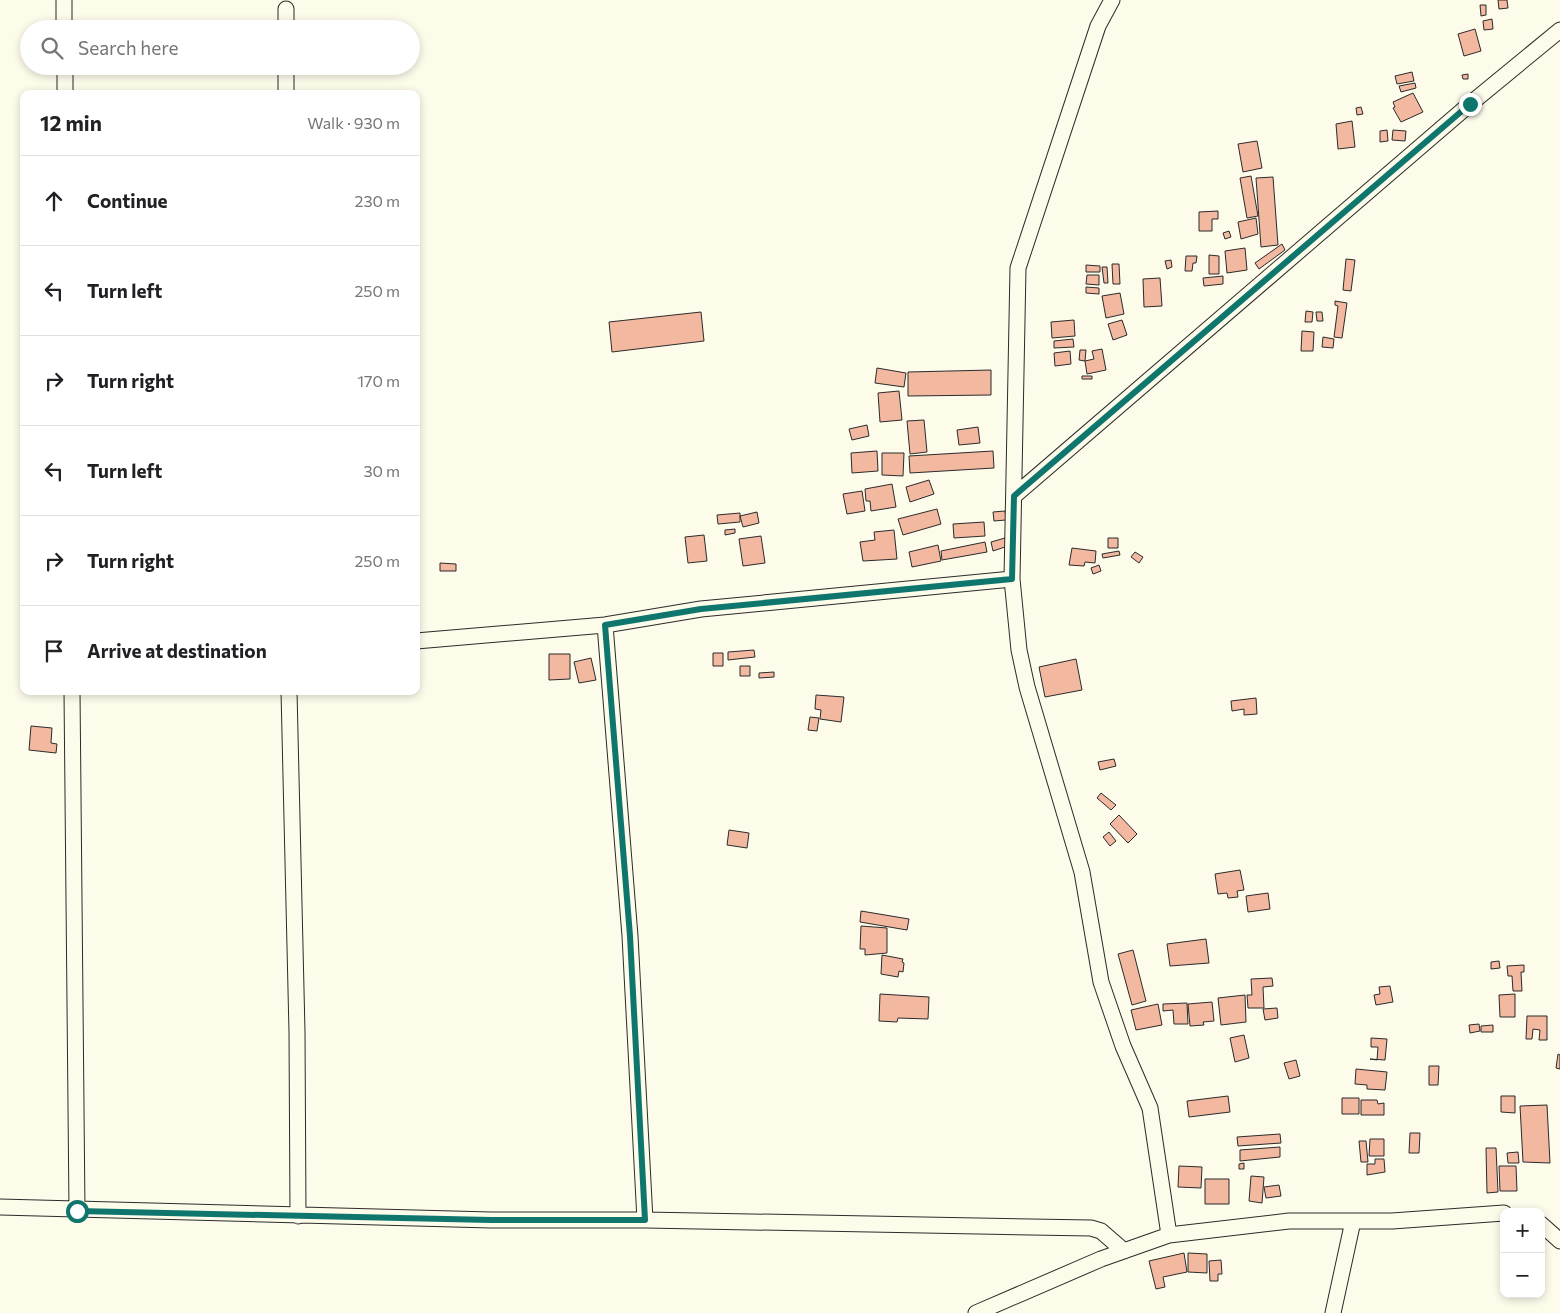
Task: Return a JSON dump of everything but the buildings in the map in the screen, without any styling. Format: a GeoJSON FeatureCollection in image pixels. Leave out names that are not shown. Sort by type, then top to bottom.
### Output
{"type":"FeatureCollection","features":[{"type":"Feature","properties":{"kind":"street"},"geometry":{"type":"LineString","coordinates":[[64,0],[64,20]]}},
{"type":"Feature","properties":{"kind":"street"},"geometry":{"type":"LineString","coordinates":[[1109,2],[1098,26],[1018,268],[1012,579],[1019,650],[1027,687],[1082,872],[1101,982],[1123,1046],[1150,1108],[1170,1235]]}},
{"type":"Feature","properties":{"kind":"street"},"geometry":{"type":"LineString","coordinates":[[286,9],[286,20]]}},
{"type":"Feature","properties":{"kind":"street"},"geometry":{"type":"LineString","coordinates":[[1014,496],[1463,110],[1560,30]]}},
{"type":"Feature","properties":{"kind":"street"},"geometry":{"type":"LineString","coordinates":[[65,75],[65,90]]}},
{"type":"Feature","properties":{"kind":"street"},"geometry":{"type":"LineString","coordinates":[[286,75],[286,90]]}},
{"type":"Feature","properties":{"kind":"street"},"geometry":{"type":"LineString","coordinates":[[420,641],[605,625],[701,609],[1012,579]]}},
{"type":"Feature","properties":{"kind":"street"},"geometry":{"type":"LineString","coordinates":[[605,625],[630,936],[645,1220]]}},
{"type":"Feature","properties":{"kind":"street"},"geometry":{"type":"LineString","coordinates":[[72,695],[77,1211]]}},
{"type":"Feature","properties":{"kind":"street"},"geometry":{"type":"LineString","coordinates":[[289,695],[297,1032],[298,1216]]}},
{"type":"Feature","properties":{"kind":"street"},"geometry":{"type":"LineString","coordinates":[[0,1207],[77,1211],[491,1220],[645,1220],[1091,1228],[1113,1239],[1124,1251]]}},
{"type":"Feature","properties":{"kind":"street"},"geometry":{"type":"LineString","coordinates":[[976,1313],[1124,1251],[1170,1235],[1289,1221],[1392,1221],[1500,1213]]}},
{"type":"Feature","properties":{"kind":"street"},"geometry":{"type":"LineString","coordinates":[[1333,1313],[1353,1221]]}},
{"type":"Feature","properties":{"kind":"street"},"geometry":{"type":"LineString","coordinates":[[1545,1228],[1560,1241]]}},
{"type":"Feature","properties":{"kind":"route"},"geometry":{"type":"LineString","coordinates":[[77,1211],[491,1220],[645,1220],[630,936],[605,625],[701,609],[1012,579],[1014,496],[1470,104]]}}]}
